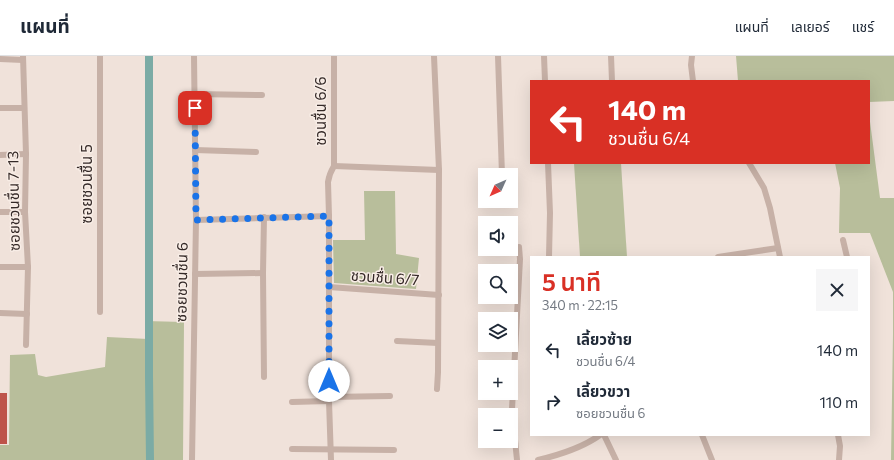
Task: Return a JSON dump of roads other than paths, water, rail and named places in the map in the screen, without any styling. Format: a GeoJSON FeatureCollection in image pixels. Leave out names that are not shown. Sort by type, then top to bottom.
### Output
{"type":"FeatureCollection","features":[{"type":"Feature","properties":{"kind":"street","name":"ซอยชวนชื่น 5"},"geometry":{"type":"LineString","coordinates":[[100,56],[100,312]]}},
{"type":"Feature","properties":{"kind":"street","name":"ซอยชวนชื่น 6"},"geometry":{"type":"LineString","coordinates":[[192,460],[196,220],[194,56]]}},
{"type":"Feature","properties":{"kind":"street","name":"ชวนชื่น 6/6"},"geometry":{"type":"LineString","coordinates":[[331,460],[328,399],[329,176],[334,166],[334,56]]}},
{"type":"Feature","properties":{"kind":"street"},"geometry":{"type":"LineString","coordinates":[[434,56],[439,170],[438,389]]}},
{"type":"Feature","properties":{"kind":"street"},"geometry":{"type":"LineString","coordinates":[[498,56],[502,168]]}},
{"type":"Feature","properties":{"kind":"street"},"geometry":{"type":"LineString","coordinates":[[544,56],[545,80]]}},
{"type":"Feature","properties":{"kind":"street"},"geometry":{"type":"LineString","coordinates":[[611,56],[612,80]]}},
{"type":"Feature","properties":{"kind":"street"},"geometry":{"type":"LineString","coordinates":[[692,56],[690,65],[693,80]]}},
{"type":"Feature","properties":{"kind":"street"},"geometry":{"type":"LineString","coordinates":[[0,59],[23,58]]}},
{"type":"Feature","properties":{"kind":"street","name":"ซอยชวนชื่น 7-13"},"geometry":{"type":"LineString","coordinates":[[23,58],[28,267],[26,345]]}},
{"type":"Feature","properties":{"kind":"street"},"geometry":{"type":"LineString","coordinates":[[194,94],[262,95]]}},
{"type":"Feature","properties":{"kind":"street"},"geometry":{"type":"LineString","coordinates":[[0,108],[24,108]]}},
{"type":"Feature","properties":{"kind":"street"},"geometry":{"type":"LineString","coordinates":[[195,150],[256,152]]}},
{"type":"Feature","properties":{"kind":"street"},"geometry":{"type":"LineString","coordinates":[[0,155],[26,154]]}},
{"type":"Feature","properties":{"kind":"street"},"geometry":{"type":"LineString","coordinates":[[548,164],[550,213],[549,256]]}},
{"type":"Feature","properties":{"kind":"street"},"geometry":{"type":"LineString","coordinates":[[750,164],[764,188],[770,208],[780,256]]}},
{"type":"Feature","properties":{"kind":"street"},"geometry":{"type":"LineString","coordinates":[[334,166],[439,170]]}},
{"type":"Feature","properties":{"kind":"street"},"geometry":{"type":"LineString","coordinates":[[0,212],[26,212]]}},
{"type":"Feature","properties":{"kind":"street"},"geometry":{"type":"LineString","coordinates":[[196,220],[329,216]]}},
{"type":"Feature","properties":{"kind":"street"},"geometry":{"type":"LineString","coordinates":[[264,218],[264,377]]}},
{"type":"Feature","properties":{"kind":"street"},"geometry":{"type":"LineString","coordinates":[[843,240],[847,256]]}},
{"type":"Feature","properties":{"kind":"street"},"geometry":{"type":"LineString","coordinates":[[518,460],[512,409],[520,259],[519,247]]}},
{"type":"Feature","properties":{"kind":"street"},"geometry":{"type":"LineString","coordinates":[[725,256],[778,248]]}},
{"type":"Feature","properties":{"kind":"street"},"geometry":{"type":"LineString","coordinates":[[0,267],[28,267]]}},
{"type":"Feature","properties":{"kind":"street"},"geometry":{"type":"LineString","coordinates":[[194,274],[263,273]]}},
{"type":"Feature","properties":{"kind":"street","name":"ชวนชื่น 6/7"},"geometry":{"type":"LineString","coordinates":[[329,288],[439,295]]}},
{"type":"Feature","properties":{"kind":"street"},"geometry":{"type":"LineString","coordinates":[[0,313],[27,314]]}},
{"type":"Feature","properties":{"kind":"street"},"geometry":{"type":"LineString","coordinates":[[397,341],[438,343]]}},
{"type":"Feature","properties":{"kind":"street"},"geometry":{"type":"LineString","coordinates":[[292,402],[390,396]]}},
{"type":"Feature","properties":{"kind":"street"},"geometry":{"type":"LineString","coordinates":[[538,460],[556,455],[592,441],[599,436]]}},
{"type":"Feature","properties":{"kind":"street"},"geometry":{"type":"LineString","coordinates":[[604,436],[616,460]]}},
{"type":"Feature","properties":{"kind":"street"},"geometry":{"type":"LineString","coordinates":[[702,436],[712,460]]}},
{"type":"Feature","properties":{"kind":"street"},"geometry":{"type":"LineString","coordinates":[[838,436],[840,446],[839,460]]}},
{"type":"Feature","properties":{"kind":"street"},"geometry":{"type":"LineString","coordinates":[[292,450],[394,450]]}},
{"type":"Feature","properties":{"kind":"waterway"},"geometry":{"type":"LineString","coordinates":[[149,56],[150,460]]}}]}
